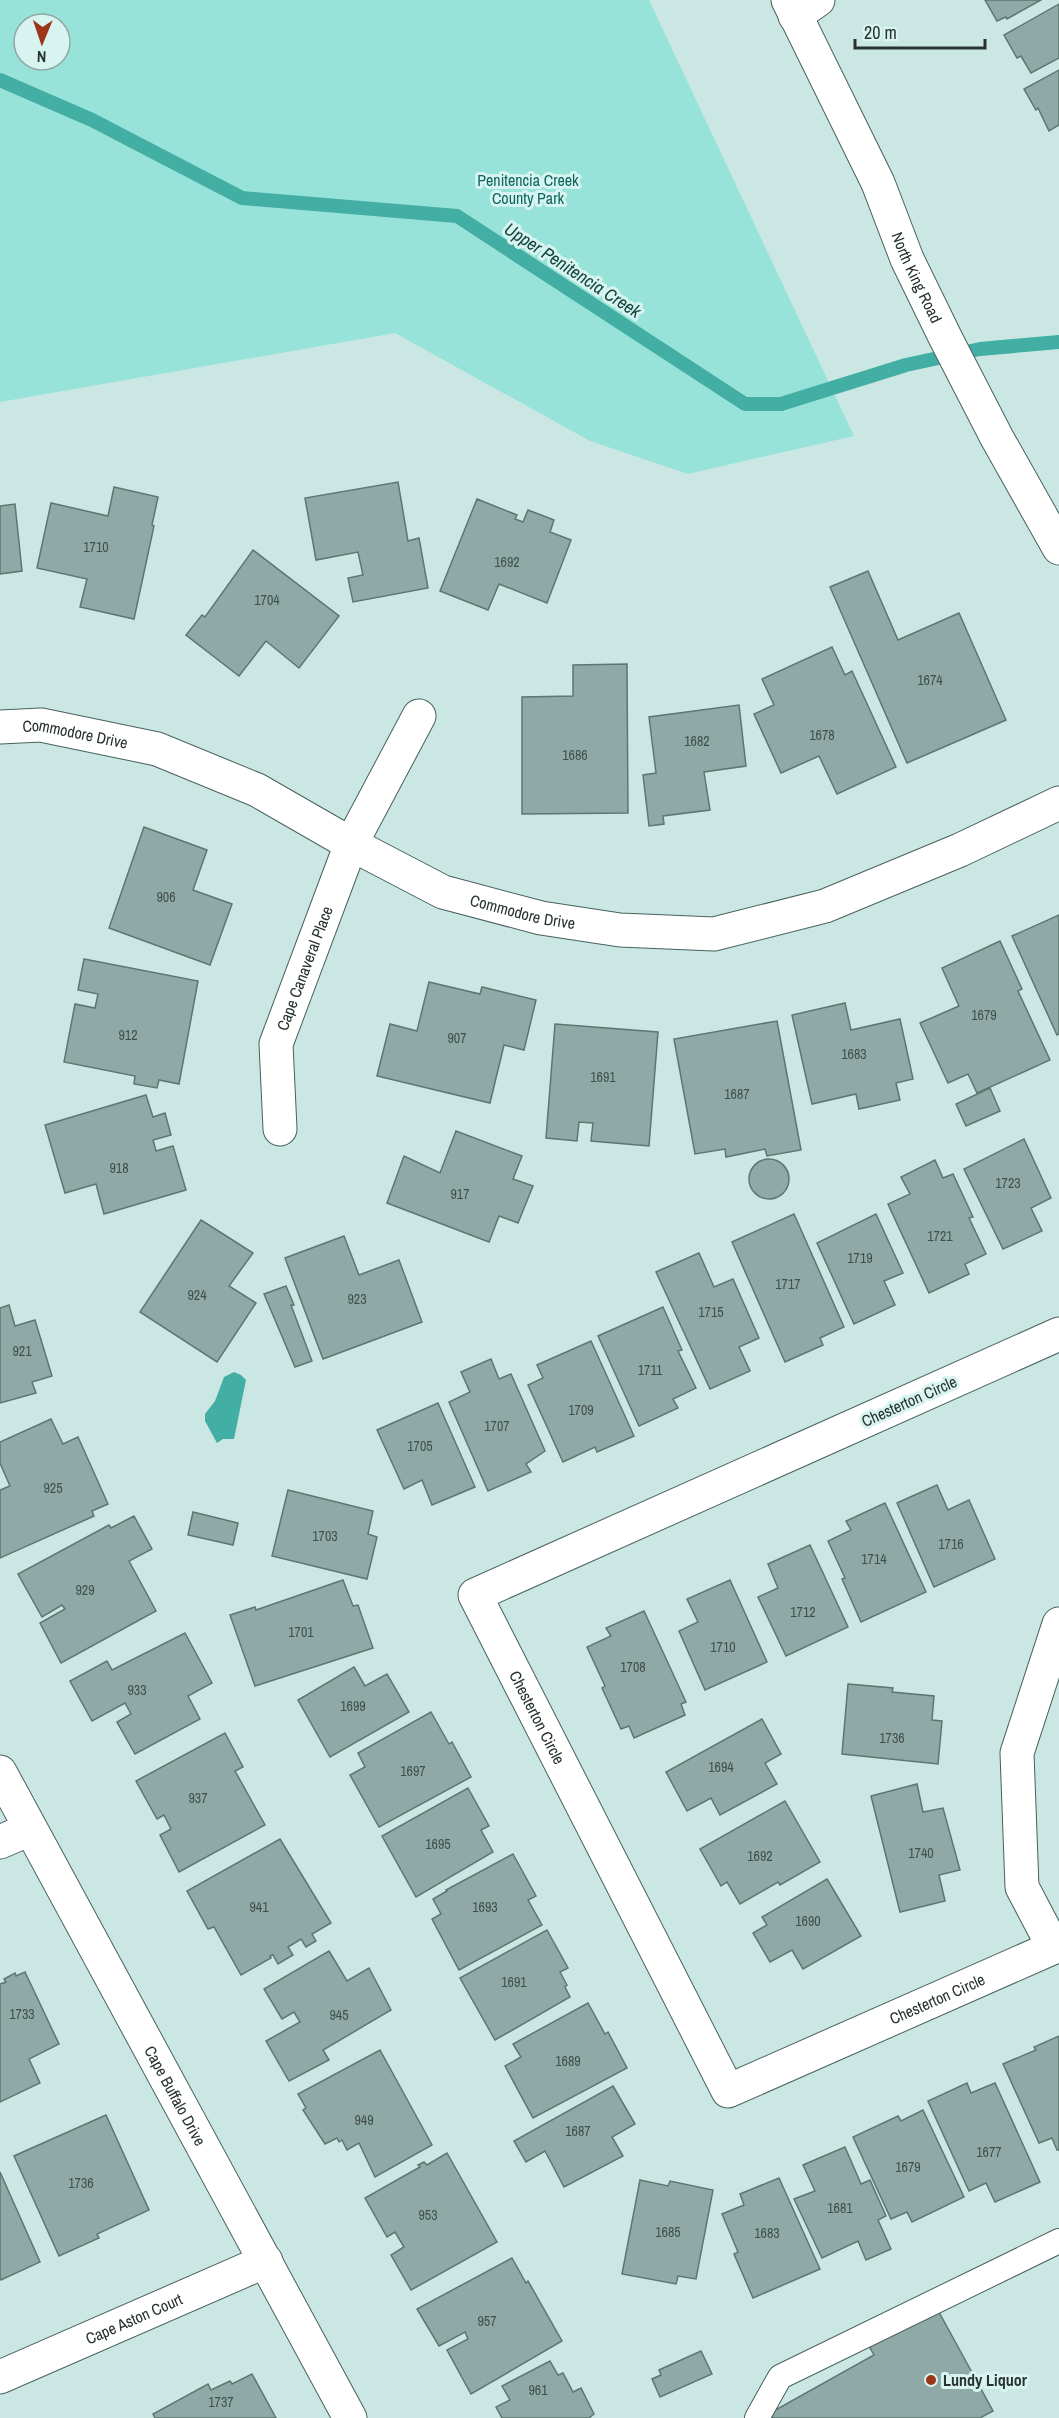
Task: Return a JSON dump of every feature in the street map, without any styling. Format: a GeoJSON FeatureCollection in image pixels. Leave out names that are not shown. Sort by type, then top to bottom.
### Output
{"type":"FeatureCollection","features":[{"type":"Feature","properties":{"kind":"street","name":"North King Road"},"geometry":{"type":"LineString","coordinates":[[800,5],[878,183],[906,259],[997,438],[1059,548]]}},
{"type":"Feature","properties":{"kind":"street","name":"Cape Canaveral Place"},"geometry":{"type":"LineString","coordinates":[[280,1130],[276,1044],[351,844],[419,716]]}},
{"type":"Feature","properties":{"kind":"street","name":"Commodore Drive"},"geometry":{"type":"LineString","coordinates":[[0,727],[41,725],[157,749],[258,790],[351,844],[443,892],[541,918],[620,930],[714,933],[825,906],[960,850],[1059,803]]}},
{"type":"Feature","properties":{"kind":"street","name":"Chesterton Circle"},"geometry":{"type":"LineString","coordinates":[[1059,1334],[476,1595],[728,2091],[1056,1946],[1022,1887],[1017,1753],[1059,1624]]}},
{"type":"Feature","properties":{"kind":"street","name":"Cape Buffalo Drive"},"geometry":{"type":"LineString","coordinates":[[0,1772],[350,2418]]}},
{"type":"Feature","properties":{"kind":"street"},"geometry":{"type":"LineString","coordinates":[[0,1842],[30,1829]]}},
{"type":"Feature","properties":{"kind":"street","name":"Cape Aston Court"},"geometry":{"type":"LineString","coordinates":[[0,2377],[266,2261]]}},
{"type":"Feature","properties":{"kind":"lane"},"geometry":{"type":"LineString","coordinates":[[757,2418],[780,2377],[1059,2241]]}},
{"type":"Feature","properties":{"kind":"green space","name":"Penitencia Creek County Park"},"geometry":{"type":"Polygon","coordinates":[[[0,0],[649,0],[854,436],[688,474],[590,441],[395,333],[0,402],[0,0]]]}},
{"type":"Feature","properties":{"kind":"water"},"geometry":{"type":"Polygon","coordinates":[[[234,1372],[246,1380],[234,1439],[223,1439],[217,1443],[205,1421],[205,1414],[215,1401],[224,1377],[234,1372]]]}},
{"type":"Feature","properties":{"kind":"building"},"geometry":{"type":"Polygon","coordinates":[[[985,0],[1041,0],[1007,19],[1006,17],[997,21],[985,0]]]}},
{"type":"Feature","properties":{"kind":"building"},"geometry":{"type":"Polygon","coordinates":[[[1059,4],[1059,58],[1031,73],[1021,56],[1017,58],[1004,35],[1059,4]]]}},
{"type":"Feature","properties":{"kind":"building"},"geometry":{"type":"Polygon","coordinates":[[[1059,70],[1059,125],[1049,131],[1038,108],[1036,110],[1024,89],[1059,70]]]}},
{"type":"Feature","properties":{"kind":"building"},"geometry":{"type":"Polygon","coordinates":[[[398,482],[408,541],[419,538],[428,588],[353,602],[348,578],[363,575],[358,552],[316,560],[305,498],[398,482]]]}},
{"type":"Feature","properties":{"kind":"building"},"geometry":{"type":"Polygon","coordinates":[[[114,487],[158,497],[134,619],[80,607],[87,579],[37,568],[51,503],[108,516],[114,487]]]}},
{"type":"Feature","properties":{"kind":"building"},"geometry":{"type":"Polygon","coordinates":[[[477,499],[517,515],[515,519],[523,522],[528,510],[554,520],[550,532],[571,540],[547,603],[499,584],[488,610],[440,591],[477,499]]]}},
{"type":"Feature","properties":{"kind":"building"},"geometry":{"type":"Polygon","coordinates":[[[15,504],[22,571],[0,574],[0,506],[15,504]]]}},
{"type":"Feature","properties":{"kind":"building"},"geometry":{"type":"Polygon","coordinates":[[[253,550],[339,616],[299,668],[266,641],[239,676],[186,635],[202,615],[205,617],[253,550]]]}},
{"type":"Feature","properties":{"kind":"building"},"geometry":{"type":"Polygon","coordinates":[[[868,571],[898,640],[959,613],[1006,720],[907,763],[830,587],[868,571]]]}},
{"type":"Feature","properties":{"kind":"building"},"geometry":{"type":"Polygon","coordinates":[[[832,647],[845,675],[852,671],[896,767],[837,794],[819,756],[781,773],[754,714],[774,705],[762,679],[832,647]]]}},
{"type":"Feature","properties":{"kind":"building"},"geometry":{"type":"Polygon","coordinates":[[[627,664],[628,813],[522,814],[522,697],[573,696],[573,665],[627,664]]]}},
{"type":"Feature","properties":{"kind":"building"},"geometry":{"type":"Polygon","coordinates":[[[739,705],[746,766],[704,772],[710,810],[663,816],[664,824],[649,826],[643,775],[656,773],[649,717],[739,705]]]}},
{"type":"Feature","properties":{"kind":"building"},"geometry":{"type":"Polygon","coordinates":[[[144,827],[207,850],[193,890],[232,904],[210,965],[109,928],[144,827]]]}},
{"type":"Feature","properties":{"kind":"building"},"geometry":{"type":"Polygon","coordinates":[[[1059,915],[1059,1034],[1057,1035],[1012,936],[1059,915]]]}},
{"type":"Feature","properties":{"kind":"building"},"geometry":{"type":"Polygon","coordinates":[[[1000,941],[1022,989],[1018,991],[1050,1060],[977,1093],[968,1074],[948,1083],[920,1023],[959,1006],[942,968],[1000,941]]]}},
{"type":"Feature","properties":{"kind":"building"},"geometry":{"type":"Polygon","coordinates":[[[84,959],[198,981],[179,1084],[159,1080],[157,1088],[134,1084],[135,1076],[64,1062],[75,1004],[95,1008],[98,994],[78,990],[84,959]]]}},
{"type":"Feature","properties":{"kind":"building"},"geometry":{"type":"Polygon","coordinates":[[[429,982],[480,994],[482,987],[536,1000],[524,1050],[504,1045],[490,1103],[377,1076],[390,1024],[417,1031],[429,982]]]}},
{"type":"Feature","properties":{"kind":"building"},"geometry":{"type":"Polygon","coordinates":[[[845,1003],[851,1030],[900,1019],[913,1079],[896,1083],[900,1100],[859,1109],[856,1094],[812,1104],[792,1015],[845,1003]]]}},
{"type":"Feature","properties":{"kind":"building"},"geometry":{"type":"Polygon","coordinates":[[[777,1021],[801,1150],[767,1156],[765,1149],[726,1157],[725,1149],[695,1154],[674,1039],[777,1021]]]}},
{"type":"Feature","properties":{"kind":"building"},"geometry":{"type":"Polygon","coordinates":[[[555,1024],[658,1032],[649,1146],[591,1141],[593,1123],[579,1122],[577,1141],[546,1138],[555,1024]]]}},
{"type":"Feature","properties":{"kind":"building"},"geometry":{"type":"Polygon","coordinates":[[[990,1088],[1000,1111],[966,1126],[956,1104],[990,1088]]]}},
{"type":"Feature","properties":{"kind":"building"},"geometry":{"type":"Polygon","coordinates":[[[146,1095],[153,1117],[165,1113],[171,1135],[153,1140],[156,1151],[173,1146],[186,1190],[104,1214],[96,1184],[65,1193],[45,1125],[146,1095]]]}},
{"type":"Feature","properties":{"kind":"building"},"geometry":{"type":"Polygon","coordinates":[[[456,1131],[522,1156],[513,1179],[533,1186],[518,1223],[499,1216],[489,1242],[387,1203],[404,1156],[440,1173],[456,1131]]]}},
{"type":"Feature","properties":{"kind":"building"},"geometry":{"type":"Polygon","coordinates":[[[1024,1139],[1051,1198],[1031,1208],[1042,1231],[1003,1249],[964,1169],[1024,1139]]]}},
{"type":"Feature","properties":{"kind":"building"},"geometry":{"type":"Polygon","coordinates":[[[769,1159],[783,1165],[789,1179],[783,1193],[769,1199],[755,1193],[749,1179],[755,1165],[769,1159]]]}},
{"type":"Feature","properties":{"kind":"building"},"geometry":{"type":"Polygon","coordinates":[[[935,1160],[943,1178],[953,1174],[973,1217],[969,1218],[986,1254],[965,1264],[969,1274],[929,1293],[888,1204],[910,1194],[901,1177],[935,1160]]]}},
{"type":"Feature","properties":{"kind":"building"},"geometry":{"type":"Polygon","coordinates":[[[794,1214],[844,1327],[820,1338],[823,1345],[785,1362],[732,1242],[794,1214]]]}},
{"type":"Feature","properties":{"kind":"building"},"geometry":{"type":"Polygon","coordinates":[[[876,1214],[903,1273],[884,1281],[895,1305],[854,1324],[817,1243],[876,1214]]]}},
{"type":"Feature","properties":{"kind":"building"},"geometry":{"type":"Polygon","coordinates":[[[201,1220],[253,1253],[229,1286],[256,1303],[217,1362],[140,1312],[201,1220]]]}},
{"type":"Feature","properties":{"kind":"building"},"geometry":{"type":"Polygon","coordinates":[[[344,1236],[359,1275],[399,1260],[422,1322],[323,1359],[285,1258],[344,1236]]]}},
{"type":"Feature","properties":{"kind":"building"},"geometry":{"type":"Polygon","coordinates":[[[699,1253],[714,1287],[733,1279],[759,1338],[739,1347],[750,1371],[710,1389],[656,1272],[699,1253]]]}},
{"type":"Feature","properties":{"kind":"building"},"geometry":{"type":"Polygon","coordinates":[[[286,1286],[312,1361],[295,1367],[264,1294],[286,1286]]]}},
{"type":"Feature","properties":{"kind":"building"},"geometry":{"type":"Polygon","coordinates":[[[9,1305],[15,1326],[35,1320],[52,1376],[32,1382],[36,1393],[0,1403],[0,1308],[9,1305]]]}},
{"type":"Feature","properties":{"kind":"building"},"geometry":{"type":"Polygon","coordinates":[[[663,1307],[682,1350],[678,1351],[696,1388],[673,1399],[678,1408],[639,1426],[598,1336],[663,1307]]]}},
{"type":"Feature","properties":{"kind":"building"},"geometry":{"type":"Polygon","coordinates":[[[591,1341],[634,1436],[597,1452],[595,1447],[563,1462],[528,1385],[543,1378],[537,1365],[591,1341]]]}},
{"type":"Feature","properties":{"kind":"building"},"geometry":{"type":"Polygon","coordinates":[[[491,1359],[499,1379],[511,1374],[545,1451],[526,1464],[531,1472],[488,1491],[449,1402],[470,1392],[461,1372],[491,1359]]]}},
{"type":"Feature","properties":{"kind":"building"},"geometry":{"type":"Polygon","coordinates":[[[438,1403],[475,1487],[432,1505],[422,1480],[404,1489],[377,1430],[438,1403]]]}},
{"type":"Feature","properties":{"kind":"building"},"geometry":{"type":"Polygon","coordinates":[[[51,1419],[63,1444],[78,1437],[108,1504],[92,1511],[94,1516],[0,1558],[0,1490],[10,1486],[0,1463],[0,1442],[51,1419]]]}},
{"type":"Feature","properties":{"kind":"building"},"geometry":{"type":"Polygon","coordinates":[[[937,1485],[948,1510],[969,1500],[995,1559],[934,1587],[897,1503],[937,1485]]]}},
{"type":"Feature","properties":{"kind":"building"},"geometry":{"type":"Polygon","coordinates":[[[288,1490],[373,1511],[368,1534],[377,1537],[367,1579],[272,1556],[288,1490]]]}},
{"type":"Feature","properties":{"kind":"building"},"geometry":{"type":"Polygon","coordinates":[[[885,1503],[926,1592],[861,1622],[828,1541],[851,1530],[846,1521],[885,1503]]]}},
{"type":"Feature","properties":{"kind":"building"},"geometry":{"type":"Polygon","coordinates":[[[193,1512],[238,1523],[233,1545],[188,1535],[193,1512]]]}},
{"type":"Feature","properties":{"kind":"building"},"geometry":{"type":"Polygon","coordinates":[[[134,1516],[152,1549],[129,1561],[156,1611],[61,1663],[40,1623],[65,1609],[62,1605],[42,1617],[18,1574],[109,1525],[111,1528],[134,1516]]]}},
{"type":"Feature","properties":{"kind":"building"},"geometry":{"type":"Polygon","coordinates":[[[810,1545],[848,1627],[786,1656],[758,1597],[778,1588],[768,1564],[810,1545]]]}},
{"type":"Feature","properties":{"kind":"building"},"geometry":{"type":"Polygon","coordinates":[[[343,1580],[353,1606],[358,1605],[373,1648],[255,1686],[230,1615],[255,1607],[256,1610],[343,1580]]]}},
{"type":"Feature","properties":{"kind":"building"},"geometry":{"type":"Polygon","coordinates":[[[730,1580],[767,1662],[705,1690],[679,1631],[698,1622],[687,1599],[730,1580]]]}},
{"type":"Feature","properties":{"kind":"building"},"geometry":{"type":"Polygon","coordinates":[[[644,1611],[686,1702],[681,1704],[685,1715],[634,1738],[629,1726],[621,1729],[602,1688],[605,1686],[587,1647],[611,1636],[606,1628],[644,1611]]]}},
{"type":"Feature","properties":{"kind":"building"},"geometry":{"type":"Polygon","coordinates":[[[185,1633],[212,1683],[188,1696],[200,1719],[135,1754],[117,1722],[131,1714],[125,1703],[92,1721],[70,1681],[107,1661],[112,1670],[185,1633]]]}},
{"type":"Feature","properties":{"kind":"building"},"geometry":{"type":"Polygon","coordinates":[[[354,1667],[365,1686],[387,1674],[409,1712],[330,1757],[298,1700],[354,1667]]]}},
{"type":"Feature","properties":{"kind":"building"},"geometry":{"type":"Polygon","coordinates":[[[848,1684],[893,1688],[892,1692],[934,1696],[932,1720],[942,1721],[938,1764],[842,1754],[848,1684]]]}},
{"type":"Feature","properties":{"kind":"building"},"geometry":{"type":"Polygon","coordinates":[[[431,1712],[449,1744],[452,1742],[471,1777],[379,1827],[350,1775],[365,1767],[358,1753],[431,1712]]]}},
{"type":"Feature","properties":{"kind":"building"},"geometry":{"type":"Polygon","coordinates":[[[762,1719],[781,1754],[765,1763],[777,1784],[720,1815],[711,1798],[687,1811],[666,1772],[762,1719]]]}},
{"type":"Feature","properties":{"kind":"building"},"geometry":{"type":"Polygon","coordinates":[[[225,1733],[243,1767],[235,1771],[265,1825],[179,1872],[160,1835],[171,1829],[164,1815],[157,1819],[136,1781],[225,1733]]]}},
{"type":"Feature","properties":{"kind":"building"},"geometry":{"type":"Polygon","coordinates":[[[917,1784],[923,1812],[943,1808],[960,1870],[939,1875],[945,1901],[900,1912],[871,1796],[917,1784]]]}},
{"type":"Feature","properties":{"kind":"building"},"geometry":{"type":"Polygon","coordinates":[[[468,1788],[489,1826],[481,1830],[493,1852],[416,1897],[382,1836],[468,1788]]]}},
{"type":"Feature","properties":{"kind":"building"},"geometry":{"type":"Polygon","coordinates":[[[785,1801],[820,1862],[780,1885],[778,1882],[740,1904],[727,1882],[721,1886],[700,1849],[785,1801]]]}},
{"type":"Feature","properties":{"kind":"building"},"geometry":{"type":"Polygon","coordinates":[[[280,1839],[331,1923],[312,1934],[316,1941],[306,1947],[301,1939],[288,1947],[293,1955],[278,1964],[273,1955],[241,1975],[214,1927],[208,1929],[187,1891],[280,1839]]]}},
{"type":"Feature","properties":{"kind":"building"},"geometry":{"type":"Polygon","coordinates":[[[513,1854],[536,1896],[528,1900],[542,1925],[459,1970],[432,1919],[441,1914],[433,1899],[513,1854]]]}},
{"type":"Feature","properties":{"kind":"building"},"geometry":{"type":"Polygon","coordinates":[[[827,1879],[861,1936],[803,1969],[792,1950],[770,1962],[753,1933],[767,1925],[762,1917],[827,1879]]]}},
{"type":"Feature","properties":{"kind":"building"},"geometry":{"type":"Polygon","coordinates":[[[547,1930],[568,1968],[560,1972],[570,1997],[495,2040],[460,1978],[547,1930]]]}},
{"type":"Feature","properties":{"kind":"building"},"geometry":{"type":"Polygon","coordinates":[[[329,1951],[347,1981],[369,1968],[391,2010],[323,2050],[329,2060],[289,2081],[266,2041],[300,2022],[294,2012],[282,2019],[264,1989],[329,1951]]]}},
{"type":"Feature","properties":{"kind":"building"},"geometry":{"type":"Polygon","coordinates":[[[25,1972],[59,2044],[29,2059],[40,2083],[0,2102],[0,1984],[6,1982],[4,1979],[15,1973],[16,1976],[25,1972]]]}},
{"type":"Feature","properties":{"kind":"building"},"geometry":{"type":"Polygon","coordinates":[[[588,2003],[605,2034],[608,2032],[627,2068],[533,2118],[505,2066],[521,2057],[513,2044],[588,2003]]]}},
{"type":"Feature","properties":{"kind":"building"},"geometry":{"type":"Polygon","coordinates":[[[1059,2036],[1059,2150],[1057,2150],[1052,2138],[1039,2143],[1003,2064],[1036,2050],[1034,2047],[1059,2036]]]}},
{"type":"Feature","properties":{"kind":"building"},"geometry":{"type":"Polygon","coordinates":[[[380,2050],[432,2145],[375,2177],[359,2143],[347,2150],[342,2140],[339,2142],[337,2138],[325,2144],[303,2110],[306,2108],[298,2094],[380,2050]]]}},
{"type":"Feature","properties":{"kind":"building"},"geometry":{"type":"Polygon","coordinates":[[[967,2083],[971,2093],[995,2083],[1040,2182],[995,2202],[986,2183],[969,2191],[928,2101],[967,2083]]]}},
{"type":"Feature","properties":{"kind":"building"},"geometry":{"type":"Polygon","coordinates":[[[613,2086],[635,2124],[612,2137],[623,2156],[564,2187],[545,2151],[526,2162],[514,2141],[613,2086]]]}},
{"type":"Feature","properties":{"kind":"building"},"geometry":{"type":"Polygon","coordinates":[[[923,2110],[964,2197],[912,2222],[907,2212],[891,2219],[853,2137],[898,2116],[901,2121],[923,2110]]]}},
{"type":"Feature","properties":{"kind":"building"},"geometry":{"type":"Polygon","coordinates":[[[106,2115],[149,2210],[97,2234],[99,2238],[59,2256],[14,2156],[106,2115]]]}},
{"type":"Feature","properties":{"kind":"building"},"geometry":{"type":"Polygon","coordinates":[[[845,2147],[861,2184],[870,2180],[886,2216],[878,2220],[891,2249],[866,2260],[858,2241],[822,2258],[794,2199],[815,2191],[803,2165],[845,2147]]]}},
{"type":"Feature","properties":{"kind":"building"},"geometry":{"type":"Polygon","coordinates":[[[447,2153],[497,2242],[411,2290],[391,2255],[404,2247],[395,2232],[387,2237],[365,2198],[420,2167],[418,2165],[424,2162],[427,2165],[447,2153]]]}},
{"type":"Feature","properties":{"kind":"building"},"geometry":{"type":"Polygon","coordinates":[[[0,2172],[40,2262],[1,2280],[0,2277],[0,2172]]]}},
{"type":"Feature","properties":{"kind":"building"},"geometry":{"type":"Polygon","coordinates":[[[779,2178],[820,2269],[753,2298],[734,2254],[738,2252],[722,2214],[744,2205],[740,2194],[779,2178]]]}},
{"type":"Feature","properties":{"kind":"building"},"geometry":{"type":"Polygon","coordinates":[[[640,2180],[668,2186],[670,2181],[713,2190],[696,2279],[678,2276],[676,2284],[622,2274],[640,2180]]]}},
{"type":"Feature","properties":{"kind":"building"},"geometry":{"type":"Polygon","coordinates":[[[512,2258],[526,2283],[528,2281],[562,2341],[471,2394],[447,2350],[468,2339],[465,2332],[439,2346],[417,2309],[512,2258]]]}},
{"type":"Feature","properties":{"kind":"building"},"geometry":{"type":"Polygon","coordinates":[[[934,2303],[993,2411],[980,2418],[773,2418],[770,2413],[874,2355],[865,2339],[934,2303]]]}},
{"type":"Feature","properties":{"kind":"building"},"geometry":{"type":"Polygon","coordinates":[[[701,2351],[712,2374],[660,2397],[652,2379],[661,2375],[659,2370],[701,2351]]]}},
{"type":"Feature","properties":{"kind":"building"},"geometry":{"type":"Polygon","coordinates":[[[550,2361],[558,2375],[563,2373],[573,2392],[581,2388],[594,2414],[589,2418],[502,2418],[496,2407],[510,2400],[502,2386],[550,2361]]]}},
{"type":"Feature","properties":{"kind":"building"},"geometry":{"type":"Polygon","coordinates":[[[252,2374],[276,2418],[155,2418],[153,2414],[208,2384],[211,2390],[230,2381],[232,2384],[252,2374]]]}},
{"type":"Feature","properties":{"kind":"waterway","name":"Upper Penitencia Creek"},"geometry":{"type":"LineString","coordinates":[[0,80],[92,120],[242,198],[457,216],[745,404],[781,404],[906,365],[980,349],[1059,342]]}},
{"type":"Feature","properties":{"kind":"place","name":"Lundy Liquor"},"geometry":{"type":"Point","coordinates":[931,2380]}}]}
